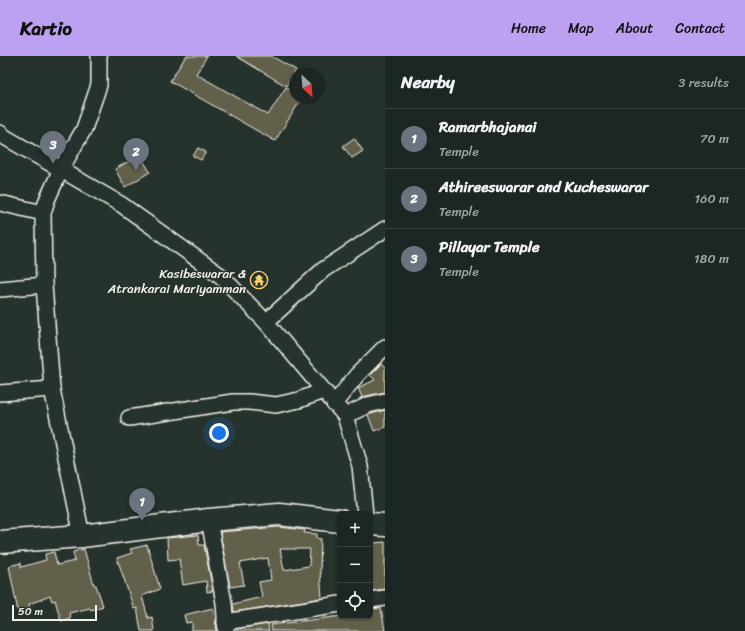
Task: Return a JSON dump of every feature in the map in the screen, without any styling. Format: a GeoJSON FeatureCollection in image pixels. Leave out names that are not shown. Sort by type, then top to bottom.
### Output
{"type":"FeatureCollection","features":[{"type":"Feature","properties":{"kind":"highway"},"geometry":{"type":"LineString","coordinates":[[0,542],[82,536],[209,520],[279,514],[337,521]]}},
{"type":"Feature","properties":{"kind":"highway"},"geometry":{"type":"LineString","coordinates":[[373,524],[385,525]]}},
{"type":"Feature","properties":{"kind":"street"},"geometry":{"type":"LineString","coordinates":[[82,536],[52,389],[44,285],[43,213],[47,200],[61,169],[84,129],[99,85],[99,56]]}},
{"type":"Feature","properties":{"kind":"street"},"geometry":{"type":"LineString","coordinates":[[1,135],[122,205],[221,276],[266,322],[323,392],[345,416],[360,466],[365,511]]}},
{"type":"Feature","properties":{"kind":"street"},"geometry":{"type":"LineString","coordinates":[[0,203],[43,213]]}},
{"type":"Feature","properties":{"kind":"street"},"geometry":{"type":"LineString","coordinates":[[266,322],[323,270],[385,229]]}},
{"type":"Feature","properties":{"kind":"street"},"geometry":{"type":"LineString","coordinates":[[0,289],[44,285]]}},
{"type":"Feature","properties":{"kind":"street"},"geometry":{"type":"LineString","coordinates":[[334,404],[357,375],[385,346]]}},
{"type":"Feature","properties":{"kind":"street"},"geometry":{"type":"LineString","coordinates":[[0,393],[52,389]]}},
{"type":"Feature","properties":{"kind":"street"},"geometry":{"type":"LineString","coordinates":[[129,418],[233,402],[276,405],[299,400],[323,392]]}},
{"type":"Feature","properties":{"kind":"street"},"geometry":{"type":"LineString","coordinates":[[345,416],[368,405],[385,401]]}},
{"type":"Feature","properties":{"kind":"street"},"geometry":{"type":"LineString","coordinates":[[209,520],[224,603],[225,626],[337,605]]}},
{"type":"Feature","properties":{"kind":"street"},"geometry":{"type":"LineString","coordinates":[[373,600],[385,598]]}},
{"type":"Feature","properties":{"kind":"building"},"geometry":{"type":"Polygon","coordinates":[[[186,56],[207,56],[196,74],[268,115],[286,87],[289,89],[289,104],[298,104],[275,141],[170,81],[186,56]]]}},
{"type":"Feature","properties":{"kind":"building"},"geometry":{"type":"Polygon","coordinates":[[[236,56],[271,56],[292,68],[289,68],[289,81],[286,86],[236,56]]]}},
{"type":"Feature","properties":{"kind":"building"},"geometry":{"type":"Polygon","coordinates":[[[354,138],[363,151],[352,158],[343,146],[354,138]]]}},
{"type":"Feature","properties":{"kind":"building"},"geometry":{"type":"Polygon","coordinates":[[[198,148],[206,152],[201,160],[193,156],[198,148]]]}},
{"type":"Feature","properties":{"kind":"building"},"geometry":{"type":"Polygon","coordinates":[[[140,155],[150,172],[125,187],[115,169],[140,155]]]}},
{"type":"Feature","properties":{"kind":"building"},"geometry":{"type":"Polygon","coordinates":[[[381,364],[385,368],[385,392],[359,399],[362,397],[358,388],[375,380],[370,375],[381,364]]]}},
{"type":"Feature","properties":{"kind":"building"},"geometry":{"type":"Polygon","coordinates":[[[385,410],[385,427],[374,431],[368,415],[385,410]]]}},
{"type":"Feature","properties":{"kind":"building"},"geometry":{"type":"Polygon","coordinates":[[[279,527],[305,530],[304,533],[317,534],[317,538],[321,539],[320,571],[322,598],[234,612],[233,604],[262,597],[259,582],[271,580],[268,558],[240,563],[244,585],[230,587],[220,532],[279,527]],[[280,549],[284,570],[309,566],[310,549],[280,549]]]}},
{"type":"Feature","properties":{"kind":"building"},"geometry":{"type":"Polygon","coordinates":[[[198,535],[199,545],[204,545],[213,591],[207,592],[206,581],[183,585],[179,559],[168,560],[167,538],[198,535]]]}},
{"type":"Feature","properties":{"kind":"building"},"geometry":{"type":"Polygon","coordinates":[[[385,542],[385,589],[373,591],[373,547],[373,543],[385,542]]]}},
{"type":"Feature","properties":{"kind":"building"},"geometry":{"type":"Polygon","coordinates":[[[147,545],[160,589],[142,596],[148,618],[152,617],[154,631],[141,631],[137,608],[134,609],[117,558],[132,553],[130,549],[147,545]]]}},
{"type":"Feature","properties":{"kind":"building"},"geometry":{"type":"Polygon","coordinates":[[[84,549],[94,585],[96,585],[103,606],[91,610],[90,608],[69,613],[70,618],[61,621],[55,600],[52,601],[50,596],[29,604],[30,609],[18,612],[9,566],[21,563],[21,567],[46,560],[45,554],[54,552],[57,565],[75,561],[73,552],[84,549]]]}},
{"type":"Feature","properties":{"kind":"building"},"geometry":{"type":"Polygon","coordinates":[[[213,608],[217,631],[192,631],[192,622],[186,623],[184,615],[213,608]]]}},
{"type":"Feature","properties":{"kind":"building"},"geometry":{"type":"Polygon","coordinates":[[[381,608],[385,631],[272,631],[271,625],[337,617],[337,619],[373,619],[373,609],[381,608]]]}},
{"type":"Feature","properties":{"kind":"building"},"geometry":{"type":"Polygon","coordinates":[[[268,624],[269,631],[237,631],[236,629],[268,624]]]}},
{"type":"Feature","properties":{"kind":"place","name":"Pillayar Temple"},"geometry":{"type":"Point","coordinates":[53,164]}},
{"type":"Feature","properties":{"kind":"place","name":"Athireeswarar and Kucheswarar"},"geometry":{"type":"Point","coordinates":[136,171]}},
{"type":"Feature","properties":{"kind":"place","name":"Kasibeswarar & Atrankarai Mariyamman"},"geometry":{"type":"Point","coordinates":[259,280]}},
{"type":"Feature","properties":{"kind":"place","name":"Ramarbhajanai"},"geometry":{"type":"Point","coordinates":[142,521]}}]}
